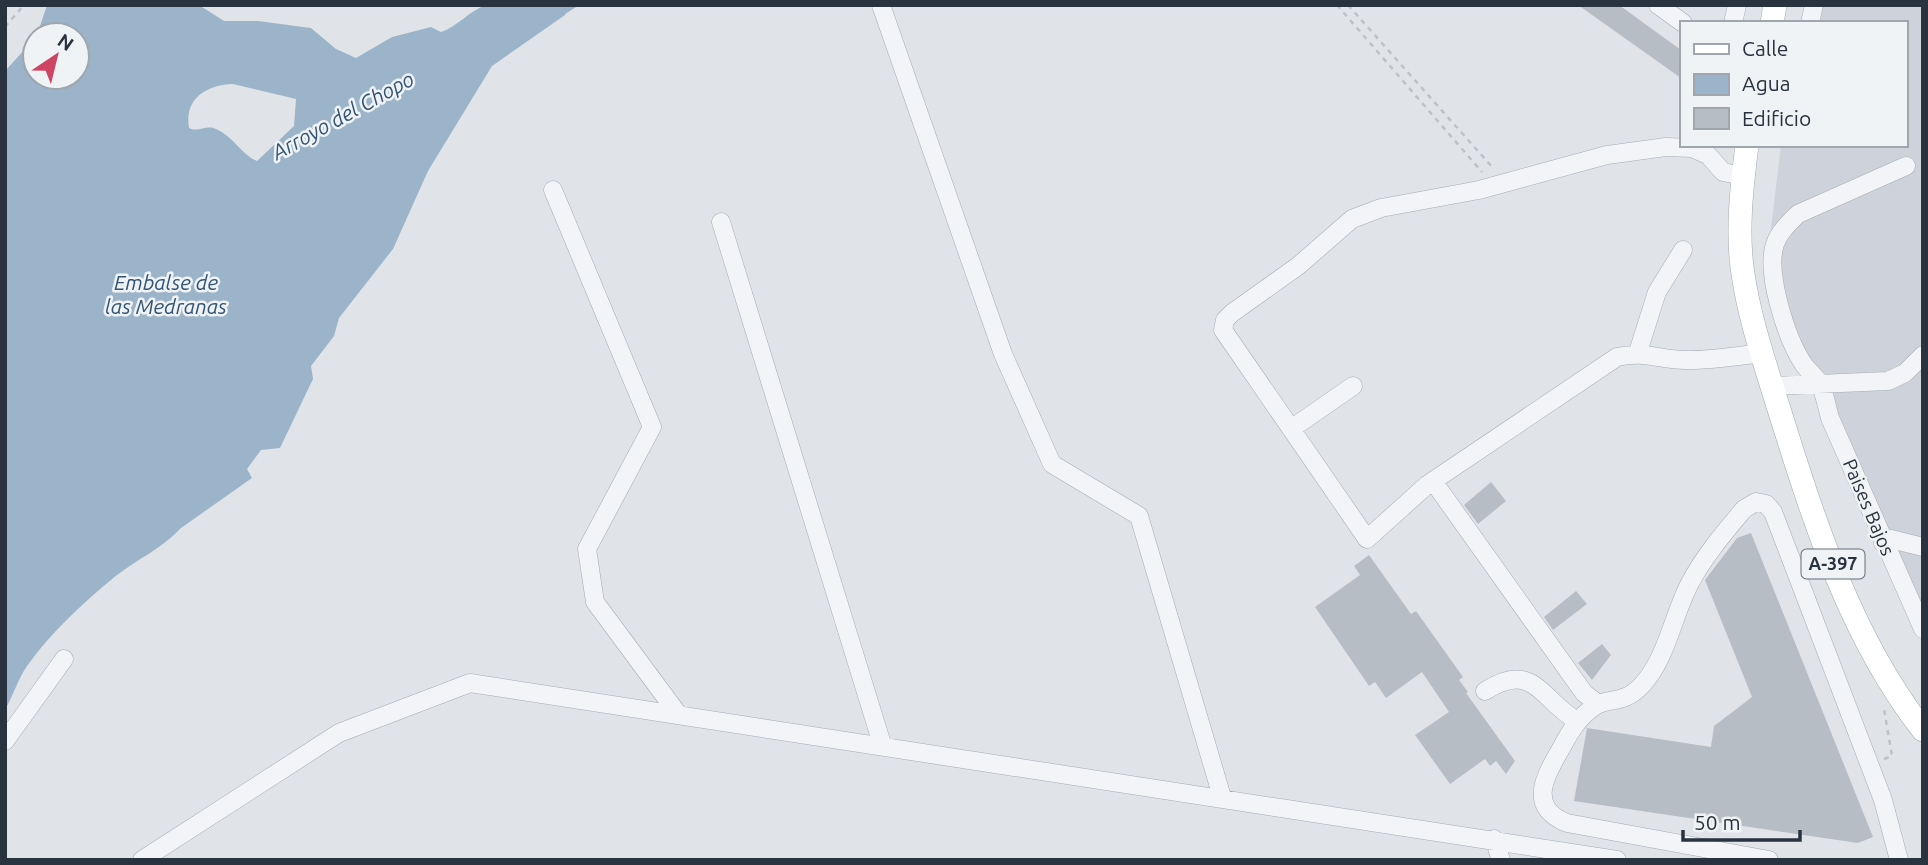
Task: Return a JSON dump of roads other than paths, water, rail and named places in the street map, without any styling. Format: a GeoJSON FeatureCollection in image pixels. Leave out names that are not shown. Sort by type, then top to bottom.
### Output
{"type":"FeatureCollection","features":[{"type":"Feature","properties":{"kind":"main road","name":"A-397"},"geometry":{"type":"LineString","coordinates":[[1747,147],[1743,176],[1742,268],[1762,354],[1797,466],[1849,603],[1882,669],[1923,730]]}},
{"type":"Feature","properties":{"kind":"street"},"geometry":{"type":"LineString","coordinates":[[881,5],[1003,354],[1052,464],[1139,516],[1222,797]]}},
{"type":"Feature","properties":{"kind":"street"},"geometry":{"type":"LineString","coordinates":[[1658,5],[1680,21]]}},
{"type":"Feature","properties":{"kind":"street"},"geometry":{"type":"LineString","coordinates":[[1743,176],[1723,172],[1708,155],[1692,148],[1666,147],[1607,155],[1424,202],[1381,208],[1352,219],[1298,266],[1225,320],[1223,330],[1367,539],[1433,481],[1617,357],[1638,352],[1688,360],[1762,354]]}},
{"type":"Feature","properties":{"kind":"street"},"geometry":{"type":"LineString","coordinates":[[1821,384],[1804,364],[1783,313],[1772,261],[1775,243],[1784,227],[1798,214],[1906,166]]}},
{"type":"Feature","properties":{"kind":"street"},"geometry":{"type":"LineString","coordinates":[[553,190],[652,427],[587,549],[595,602],[678,714]]}},
{"type":"Feature","properties":{"kind":"street"},"geometry":{"type":"LineString","coordinates":[[721,222],[881,744]]}},
{"type":"Feature","properties":{"kind":"street"},"geometry":{"type":"LineString","coordinates":[[1638,352],[1657,292],[1683,250]]}},
{"type":"Feature","properties":{"kind":"street"},"geometry":{"type":"LineString","coordinates":[[1772,386],[1888,381],[1905,373],[1923,355]]}},
{"type":"Feature","properties":{"kind":"street","name":"Paises Bajos"},"geometry":{"type":"LineString","coordinates":[[1821,384],[1830,418],[1923,629]]}},
{"type":"Feature","properties":{"kind":"street"},"geometry":{"type":"LineString","coordinates":[[1291,429],[1353,386]]}},
{"type":"Feature","properties":{"kind":"street"},"geometry":{"type":"LineString","coordinates":[[1433,481],[1584,693],[1598,704]]}},
{"type":"Feature","properties":{"kind":"street"},"geometry":{"type":"LineString","coordinates":[[1769,860],[1558,819],[1545,804],[1542,784],[1577,721],[1598,704],[1626,698],[1643,685],[1659,657],[1690,582],[1744,509],[1752,503],[1762,502],[1773,512],[1883,800],[1899,860]]}},
{"type":"Feature","properties":{"kind":"street"},"geometry":{"type":"LineString","coordinates":[[1883,543],[1891,539],[1923,547]]}},
{"type":"Feature","properties":{"kind":"street"},"geometry":{"type":"LineString","coordinates":[[5,741],[64,659]]}},
{"type":"Feature","properties":{"kind":"street"},"geometry":{"type":"LineString","coordinates":[[1485,691],[1499,682],[1526,680],[1544,690],[1556,706],[1577,721]]}},
{"type":"Feature","properties":{"kind":"street"},"geometry":{"type":"LineString","coordinates":[[142,860],[339,733],[470,683],[881,744],[1617,860]]}},
{"type":"Feature","properties":{"kind":"street"},"geometry":{"type":"LineString","coordinates":[[1494,839],[1501,860]]}},
{"type":"Feature","properties":{"kind":"water","name":"Embalse de las Medranas"},"geometry":{"type":"Polygon","coordinates":[[[47,5],[199,5],[224,21],[258,21],[311,28],[336,49],[356,58],[392,37],[431,27],[441,32],[447,30],[486,5],[570,5],[565,15],[492,66],[428,171],[393,249],[339,318],[334,336],[311,366],[313,379],[280,448],[261,450],[247,469],[252,478],[117,575],[80,607],[57,629],[27,666],[5,710],[5,71],[21,53],[21,91],[91,91],[91,21],[42,21],[47,5]],[[233,84],[214,87],[199,95],[188,118],[189,128],[216,129],[257,161],[294,126],[296,99],[233,84]]]}},
{"type":"Feature","properties":{"kind":"waterway","name":"Arroyo del Chopo"},"geometry":{"type":"LineString","coordinates":[[564,12],[575,5]]}}]}
